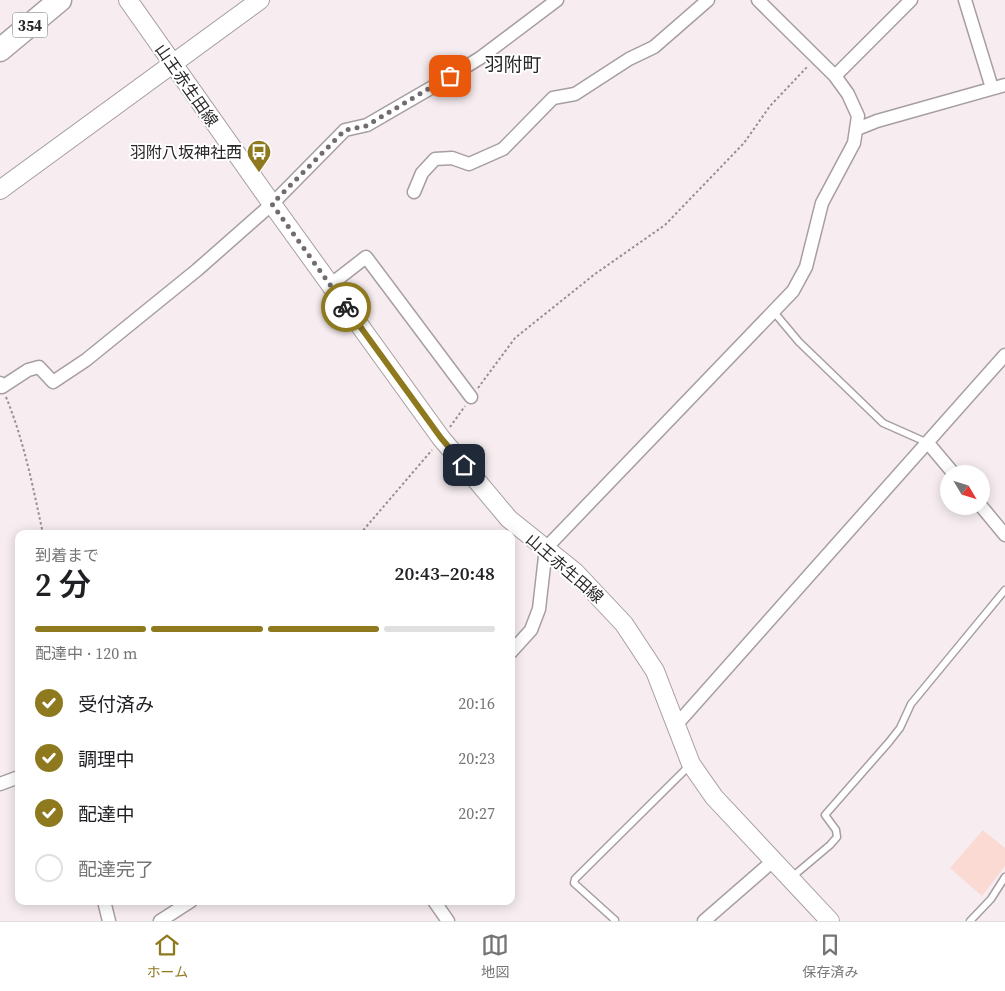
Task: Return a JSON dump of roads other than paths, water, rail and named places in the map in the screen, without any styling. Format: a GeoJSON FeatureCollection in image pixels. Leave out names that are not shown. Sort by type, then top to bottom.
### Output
{"type":"FeatureCollection","features":[{"type":"Feature","properties":{"kind":"highway","name":"354"},"geometry":{"type":"LineString","coordinates":[[0,32],[39,0]]}},
{"type":"Feature","properties":{"kind":"highway","name":"354"},"geometry":{"type":"LineString","coordinates":[[0,50],[60,0]]}},
{"type":"Feature","properties":{"kind":"main road","name":"山王赤生田線"},"geometry":{"type":"LineString","coordinates":[[128,0],[441,438],[509,519],[546,548],[601,597],[624,624],[655,671],[691,764],[714,797],[830,921]]}},
{"type":"Feature","properties":{"kind":"main road"},"geometry":{"type":"LineString","coordinates":[[0,190],[260,0]]}},
{"type":"Feature","properties":{"kind":"street"},"geometry":{"type":"LineString","coordinates":[[1,385],[28,370],[39,367],[53,382],[86,360],[197,270],[272,204],[345,130],[366,126],[436,85],[480,58],[557,0]]}},
{"type":"Feature","properties":{"kind":"street"},"geometry":{"type":"LineString","coordinates":[[414,192],[422,173],[435,159],[452,158],[469,164],[503,149],[553,98],[575,94],[629,58],[654,47],[708,0]]}},
{"type":"Feature","properties":{"kind":"street"},"geometry":{"type":"LineString","coordinates":[[515,647],[530,630],[539,609],[546,548],[793,291],[806,267],[822,203],[854,143],[858,116],[848,94],[835,76],[758,0]]}},
{"type":"Feature","properties":{"kind":"street"},"geometry":{"type":"LineString","coordinates":[[835,76],[911,0]]}},
{"type":"Feature","properties":{"kind":"street"},"geometry":{"type":"LineString","coordinates":[[965,0],[992,88]]}},
{"type":"Feature","properties":{"kind":"street"},"geometry":{"type":"LineString","coordinates":[[857,129],[877,121],[1005,85]]}},
{"type":"Feature","properties":{"kind":"street"},"geometry":{"type":"LineString","coordinates":[[330,285],[366,257],[471,397]]}},
{"type":"Feature","properties":{"kind":"street"},"geometry":{"type":"LineString","coordinates":[[676,724],[1005,355]]}},
{"type":"Feature","properties":{"kind":"street"},"geometry":{"type":"LineString","coordinates":[[928,443],[946,465]]}},
{"type":"Feature","properties":{"kind":"street"},"geometry":{"type":"LineString","coordinates":[[988,515],[1005,535]]}},
{"type":"Feature","properties":{"kind":"street"},"geometry":{"type":"LineString","coordinates":[[0,784],[15,778]]}},
{"type":"Feature","properties":{"kind":"street"},"geometry":{"type":"LineString","coordinates":[[704,921],[774,860]]}},
{"type":"Feature","properties":{"kind":"street"},"geometry":{"type":"LineString","coordinates":[[105,905],[109,921]]}},
{"type":"Feature","properties":{"kind":"street"},"geometry":{"type":"LineString","coordinates":[[160,921],[185,905]]}},
{"type":"Feature","properties":{"kind":"street"},"geometry":{"type":"LineString","coordinates":[[437,905],[448,921]]}},
{"type":"Feature","properties":{"kind":"lane"},"geometry":{"type":"LineString","coordinates":[[773,312],[799,342],[883,422],[928,443]]}},
{"type":"Feature","properties":{"kind":"lane"},"geometry":{"type":"LineString","coordinates":[[791,878],[837,837],[836,830],[825,816],[889,742],[900,728],[911,704],[1005,590]]}},
{"type":"Feature","properties":{"kind":"lane"},"geometry":{"type":"LineString","coordinates":[[614,921],[574,883],[575,879],[691,764]]}},
{"type":"Feature","properties":{"kind":"lane"},"geometry":{"type":"LineString","coordinates":[[970,921],[991,899],[1005,878]]}},
{"type":"Feature","properties":{"kind":"place","name":"羽附八坂神社西"},"geometry":{"type":"Point","coordinates":[259,173]}},
{"type":"Feature","properties":{"kind":"district","name":"羽附町"},"geometry":{"type":"Point","coordinates":[513,64]}}]}
